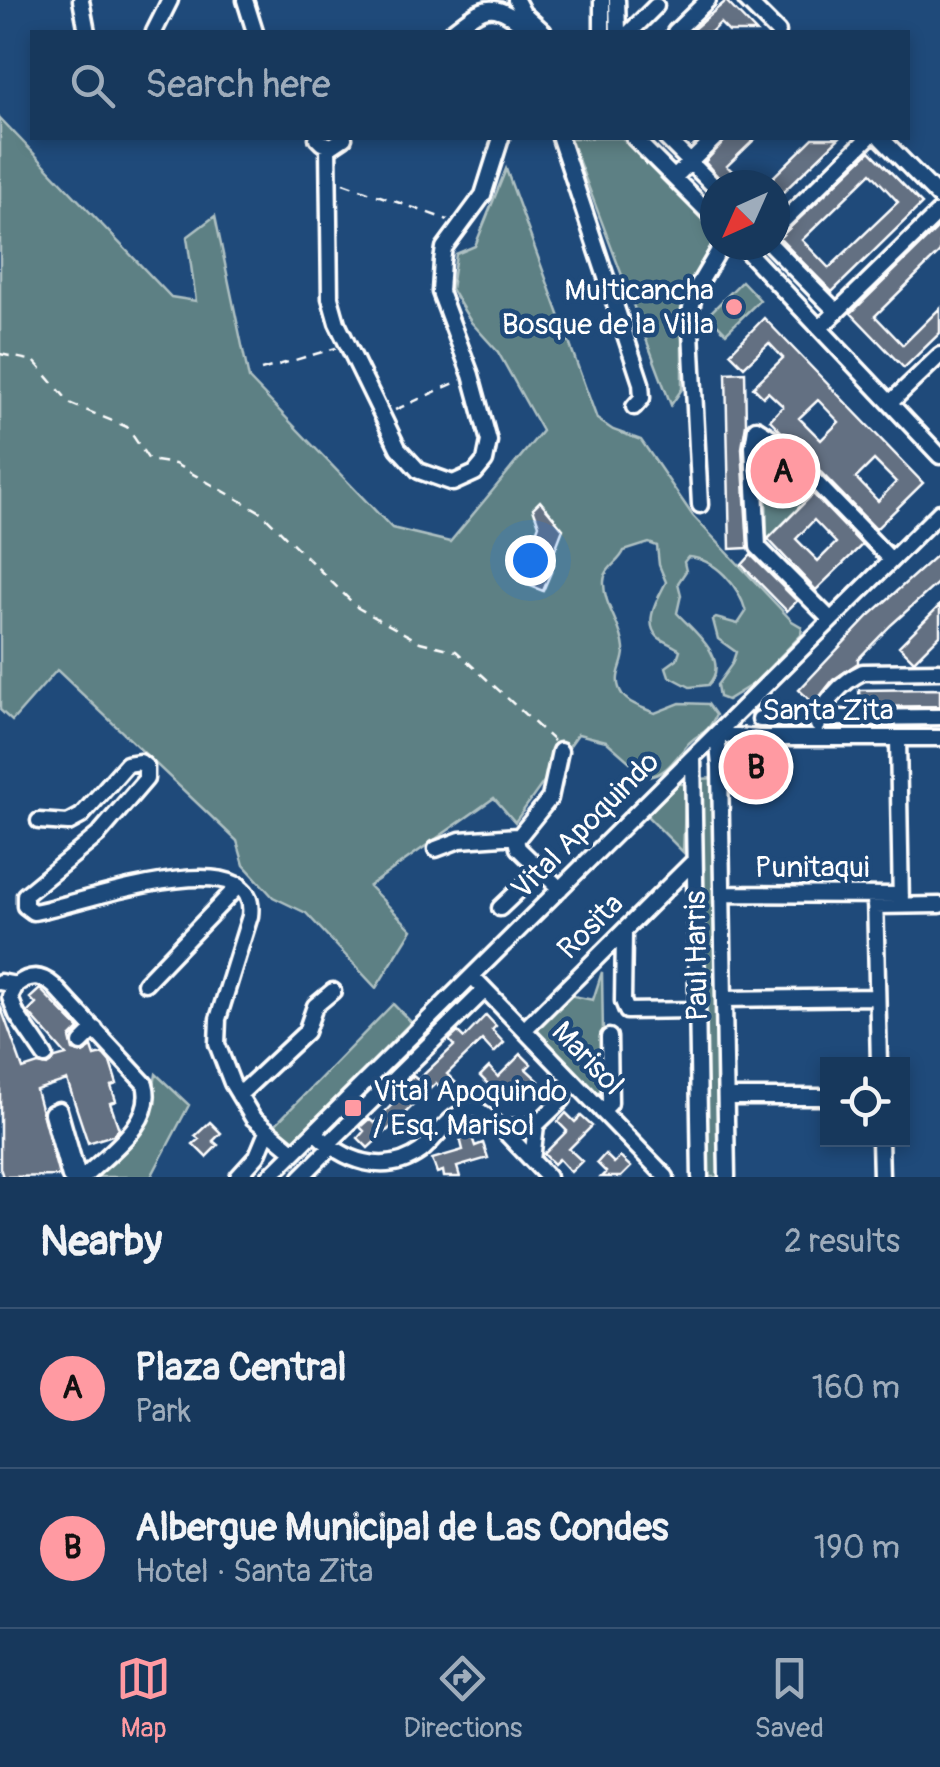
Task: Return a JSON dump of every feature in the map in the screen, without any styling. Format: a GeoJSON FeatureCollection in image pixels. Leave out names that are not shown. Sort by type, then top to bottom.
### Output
{"type":"FeatureCollection","features":[{"type":"Feature","properties":{"kind":"street"},"geometry":{"type":"LineString","coordinates":[[81,0],[87,30]]}},
{"type":"Feature","properties":{"kind":"street"},"geometry":{"type":"LineString","coordinates":[[158,30],[170,0]]}},
{"type":"Feature","properties":{"kind":"street"},"geometry":{"type":"LineString","coordinates":[[245,0],[255,30]]}},
{"type":"Feature","properties":{"kind":"street"},"geometry":{"type":"LineString","coordinates":[[516,0],[523,13],[542,30]]}},
{"type":"Feature","properties":{"kind":"street"},"geometry":{"type":"LineString","coordinates":[[602,0],[602,30]]}},
{"type":"Feature","properties":{"kind":"street"},"geometry":{"type":"LineString","coordinates":[[617,0],[618,30]]}},
{"type":"Feature","properties":{"kind":"street"},"geometry":{"type":"LineString","coordinates":[[676,30],[708,0]]}},
{"type":"Feature","properties":{"kind":"street"},"geometry":{"type":"LineString","coordinates":[[746,0],[776,30]]}},
{"type":"Feature","properties":{"kind":"street"},"geometry":{"type":"LineString","coordinates":[[453,30],[478,10],[492,5],[529,30]]}},
{"type":"Feature","properties":{"kind":"street"},"geometry":{"type":"LineString","coordinates":[[632,30],[656,6]]}},
{"type":"Feature","properties":{"kind":"street"},"geometry":{"type":"LineString","coordinates":[[323,142],[328,177],[330,298],[347,345],[398,448],[419,471],[453,484],[475,473],[489,453],[489,441],[471,375],[440,292],[444,248],[483,195],[500,140]]}},
{"type":"Feature","properties":{"kind":"street"},"geometry":{"type":"LineString","coordinates":[[561,140],[640,383],[642,398],[634,407]]}},
{"type":"Feature","properties":{"kind":"street"},"geometry":{"type":"LineString","coordinates":[[636,140],[700,204]]}},
{"type":"Feature","properties":{"kind":"street"},"geometry":{"type":"LineString","coordinates":[[668,140],[700,172]]}},
{"type":"Feature","properties":{"kind":"street"},"geometry":{"type":"LineString","coordinates":[[674,178],[713,140]]}},
{"type":"Feature","properties":{"kind":"street"},"geometry":{"type":"LineString","coordinates":[[790,214],[866,140]]}},
{"type":"Feature","properties":{"kind":"street"},"geometry":{"type":"LineString","coordinates":[[883,140],[940,198]]}},
{"type":"Feature","properties":{"kind":"street"},"geometry":{"type":"LineString","coordinates":[[820,328],[940,211]]}},
{"type":"Feature","properties":{"kind":"street"},"geometry":{"type":"LineString","coordinates":[[700,506],[690,312],[696,289],[713,260]]}},
{"type":"Feature","properties":{"kind":"street"},"geometry":{"type":"LineString","coordinates":[[760,260],[940,456]]}},
{"type":"Feature","properties":{"kind":"street"},"geometry":{"type":"LineString","coordinates":[[787,260],[837,312]]}},
{"type":"Feature","properties":{"kind":"street"},"geometry":{"type":"LineString","coordinates":[[890,403],[940,355]]}},
{"type":"Feature","properties":{"kind":"street"},"geometry":{"type":"LineString","coordinates":[[830,620],[758,547],[753,447],[756,428],[775,440],[891,560]]}},
{"type":"Feature","properties":{"kind":"street","name":"Vital Apoquindo"},"geometry":{"type":"LineString","coordinates":[[275,1175],[940,512]]}},
{"type":"Feature","properties":{"kind":"street"},"geometry":{"type":"LineString","coordinates":[[817,738],[818,719],[846,682],[863,672],[940,671]]}},
{"type":"Feature","properties":{"kind":"street"},"geometry":{"type":"LineString","coordinates":[[760,718],[940,717]]}},
{"type":"Feature","properties":{"kind":"street","name":"Santa Zita"},"geometry":{"type":"LineString","coordinates":[[716,734],[738,738],[940,738]]}},
{"type":"Feature","properties":{"kind":"street","name":"Paul Harris"},"geometry":{"type":"LineString","coordinates":[[716,734],[720,766],[727,1177]]}},
{"type":"Feature","properties":{"kind":"street"},"geometry":{"type":"LineString","coordinates":[[898,738],[901,900]]}},
{"type":"Feature","properties":{"kind":"street"},"geometry":{"type":"LineString","coordinates":[[436,850],[460,840],[517,836],[550,798],[560,751]]}},
{"type":"Feature","properties":{"kind":"street","name":"Paul Harris"},"geometry":{"type":"LineString","coordinates":[[693,757],[700,1177]]}},
{"type":"Feature","properties":{"kind":"street"},"geometry":{"type":"LineString","coordinates":[[40,820],[68,823],[81,816],[128,764],[140,762],[146,767],[146,780],[98,835],[26,895],[24,906],[33,912],[158,882],[198,879],[239,884],[247,893],[251,910],[216,1030],[222,1058],[238,1096],[267,1132],[294,1152]]}},
{"type":"Feature","properties":{"kind":"street"},"geometry":{"type":"LineString","coordinates":[[517,836],[518,848],[560,889]]}},
{"type":"Feature","properties":{"kind":"street","name":"Rosita"},"geometry":{"type":"LineString","coordinates":[[524,1030],[694,860]]}},
{"type":"Feature","properties":{"kind":"street"},"geometry":{"type":"LineString","coordinates":[[500,908],[540,870]]}},
{"type":"Feature","properties":{"kind":"street"},"geometry":{"type":"LineString","coordinates":[[145,983],[239,884]]}},
{"type":"Feature","properties":{"kind":"street","name":"Punitaqui"},"geometry":{"type":"LineString","coordinates":[[722,894],[901,900],[940,905]]}},
{"type":"Feature","properties":{"kind":"street"},"geometry":{"type":"LineString","coordinates":[[875,900],[878,1057]]}},
{"type":"Feature","properties":{"kind":"street"},"geometry":{"type":"LineString","coordinates":[[624,932],[623,1001],[627,1012],[697,1010]]}},
{"type":"Feature","properties":{"kind":"street","name":"Marisol"},"geometry":{"type":"LineString","coordinates":[[472,976],[666,1177]]}},
{"type":"Feature","properties":{"kind":"street"},"geometry":{"type":"LineString","coordinates":[[44,1056],[12,1006],[8,983],[31,977],[48,980],[140,1076],[148,1095],[134,1128],[81,1177],[59,1110],[52,1113],[70,1177]]}},
{"type":"Feature","properties":{"kind":"street"},"geometry":{"type":"LineString","coordinates":[[301,1177],[485,990]]}},
{"type":"Feature","properties":{"kind":"street"},"geometry":{"type":"LineString","coordinates":[[238,1096],[306,1032],[315,1006],[333,991]]}},
{"type":"Feature","properties":{"kind":"street"},"geometry":{"type":"LineString","coordinates":[[724,998],[877,997]]}},
{"type":"Feature","properties":{"kind":"street"},"geometry":{"type":"LineString","coordinates":[[81,1043],[95,1029]]}},
{"type":"Feature","properties":{"kind":"street"},"geometry":{"type":"LineString","coordinates":[[602,1111],[610,1103],[608,1037]]}},
{"type":"Feature","properties":{"kind":"street"},"geometry":{"type":"LineString","coordinates":[[726,1097],[820,1098]]}},
{"type":"Feature","properties":{"kind":"street"},"geometry":{"type":"LineString","coordinates":[[501,1128],[536,1125],[563,1099]]}},
{"type":"Feature","properties":{"kind":"street"},"geometry":{"type":"LineString","coordinates":[[315,1132],[358,1163],[386,1166],[422,1151],[467,1109],[480,1110],[548,1177]]}},
{"type":"Feature","properties":{"kind":"street"},"geometry":{"type":"LineString","coordinates":[[532,1160],[536,1125]]}},
{"type":"Feature","properties":{"kind":"street"},"geometry":{"type":"LineString","coordinates":[[238,1177],[257,1156],[267,1132]]}},
{"type":"Feature","properties":{"kind":"street"},"geometry":{"type":"LineString","coordinates":[[880,1147],[881,1177]]}},
{"type":"Feature","properties":{"kind":"path"},"geometry":{"type":"LineString","coordinates":[[328,177],[462,225]]}},
{"type":"Feature","properties":{"kind":"path"},"geometry":{"type":"LineString","coordinates":[[260,370],[347,345]]}},
{"type":"Feature","properties":{"kind":"path"},"geometry":{"type":"LineString","coordinates":[[0,354],[34,361],[71,404],[128,427],[149,460],[175,464],[260,512],[358,608],[420,642],[456,651],[549,734],[560,751]]}},
{"type":"Feature","properties":{"kind":"path"},"geometry":{"type":"LineString","coordinates":[[380,417],[471,375]]}},
{"type":"Feature","properties":{"kind":"green space"},"geometry":{"type":"Polygon","coordinates":[[[0,118],[171,297],[196,301],[187,237],[215,216],[249,379],[392,528],[450,542],[542,431],[498,352],[471,322],[451,289],[456,254],[475,246],[506,169],[597,419],[613,430],[641,440],[693,516],[802,627],[801,635],[753,684],[727,700],[719,697],[717,685],[736,652],[718,639],[713,620],[738,624],[746,612],[738,593],[717,568],[688,557],[684,562],[686,571],[678,583],[681,595],[677,613],[708,646],[716,666],[708,685],[690,687],[669,676],[666,667],[677,659],[680,650],[653,631],[653,610],[666,582],[657,546],[649,543],[624,551],[606,573],[604,582],[623,641],[618,676],[622,694],[655,713],[680,703],[708,704],[716,715],[666,769],[647,777],[606,741],[578,734],[515,822],[494,798],[369,886],[412,930],[376,988],[306,913],[273,897],[244,865],[237,841],[57,670],[12,721],[0,710],[0,118]]]}},
{"type":"Feature","properties":{"kind":"green space"},"geometry":{"type":"Polygon","coordinates":[[[571,140],[624,140],[700,218],[703,260],[682,296],[682,389],[671,405],[571,140]]]}},
{"type":"Feature","properties":{"kind":"green space","name":"Multicancha Bosque de la Villa"},"geometry":{"type":"Polygon","coordinates":[[[742,281],[760,300],[726,333],[708,315],[742,281]]]}},
{"type":"Feature","properties":{"kind":"green space"},"geometry":{"type":"Polygon","coordinates":[[[765,435],[818,488],[767,540],[765,435]]]}},
{"type":"Feature","properties":{"kind":"green space"},"geometry":{"type":"Polygon","coordinates":[[[715,778],[721,1177],[705,1177],[699,779],[715,778]]]}},
{"type":"Feature","properties":{"kind":"green space"},"geometry":{"type":"Polygon","coordinates":[[[678,784],[686,784],[683,852],[647,816],[678,784]]]}},
{"type":"Feature","properties":{"kind":"green space"},"geometry":{"type":"Polygon","coordinates":[[[602,972],[604,1099],[534,1031],[569,995],[593,1000],[602,972]]]}},
{"type":"Feature","properties":{"kind":"green space"},"geometry":{"type":"Polygon","coordinates":[[[393,1004],[411,1022],[293,1143],[275,1125],[393,1004]]]}},
{"type":"Feature","properties":{"kind":"green space"},"geometry":{"type":"Polygon","coordinates":[[[156,1074],[189,1105],[151,1177],[97,1177],[93,1173],[150,1110],[156,1074]]]}},
{"type":"Feature","properties":{"kind":"building"},"geometry":{"type":"Polygon","coordinates":[[[726,1],[754,30],[727,30],[720,23],[713,30],[692,30],[726,1]]]}},
{"type":"Feature","properties":{"kind":"building"},"geometry":{"type":"Polygon","coordinates":[[[725,140],[754,140],[727,166],[731,170],[712,170],[705,162],[725,140]]]}},
{"type":"Feature","properties":{"kind":"building"},"geometry":{"type":"Polygon","coordinates":[[[811,140],[837,140],[790,185],[790,170],[780,170],[811,140]]]}},
{"type":"Feature","properties":{"kind":"building"},"geometry":{"type":"Polygon","coordinates":[[[870,151],[922,204],[832,292],[790,249],[790,227],[870,151]],[[871,173],[802,240],[829,268],[898,202],[871,173]]]}},
{"type":"Feature","properties":{"kind":"building"},"geometry":{"type":"Polygon","coordinates":[[[940,226],[940,252],[875,316],[903,345],[940,308],[940,333],[904,368],[851,313],[940,226]]]}},
{"type":"Feature","properties":{"kind":"building"},"geometry":{"type":"Polygon","coordinates":[[[764,318],[923,483],[876,529],[770,420],[783,406],[768,392],[763,397],[753,387],[783,358],[769,343],[744,367],[730,353],[764,318]],[[818,400],[799,418],[821,440],[839,422],[818,400]],[[874,460],[856,478],[878,501],[896,482],[874,460]]]}},
{"type":"Feature","properties":{"kind":"building"},"geometry":{"type":"Polygon","coordinates":[[[745,372],[746,424],[742,448],[748,548],[730,549],[726,373],[745,372]]]}},
{"type":"Feature","properties":{"kind":"building"},"geometry":{"type":"Polygon","coordinates":[[[813,494],[862,545],[816,590],[768,539],[813,494]],[[814,520],[796,539],[818,561],[836,543],[814,520]]]}},
{"type":"Feature","properties":{"kind":"building"},"geometry":{"type":"Polygon","coordinates":[[[540,501],[563,529],[543,591],[523,583],[537,549],[531,546],[539,525],[533,508],[540,501]]]}},
{"type":"Feature","properties":{"kind":"building"},"geometry":{"type":"Polygon","coordinates":[[[940,552],[940,581],[891,625],[858,663],[833,680],[814,704],[799,690],[869,616],[940,552]]]}},
{"type":"Feature","properties":{"kind":"building"},"geometry":{"type":"Polygon","coordinates":[[[751,555],[797,601],[787,611],[742,565],[751,555]]]}},
{"type":"Feature","properties":{"kind":"building"},"geometry":{"type":"Polygon","coordinates":[[[940,605],[940,635],[914,661],[899,646],[940,605]]]}},
{"type":"Feature","properties":{"kind":"building"},"geometry":{"type":"Polygon","coordinates":[[[940,689],[940,706],[860,707],[859,690],[940,689]]]}},
{"type":"Feature","properties":{"kind":"building"},"geometry":{"type":"Polygon","coordinates":[[[737,753],[775,753],[776,780],[737,780],[737,753]]]}},
{"type":"Feature","properties":{"kind":"building"},"geometry":{"type":"Polygon","coordinates":[[[40,989],[79,1029],[70,1038],[73,1050],[83,1053],[92,1047],[95,1056],[103,1054],[110,1062],[117,1084],[111,1086],[116,1101],[110,1103],[119,1129],[88,1143],[67,1080],[36,1090],[59,1176],[3,1177],[0,1005],[23,1069],[38,1064],[47,1066],[66,1055],[28,1012],[36,1004],[30,998],[40,989]]]}},
{"type":"Feature","properties":{"kind":"building"},"geometry":{"type":"Polygon","coordinates":[[[486,1015],[496,1026],[492,1030],[504,1043],[494,1053],[482,1040],[447,1074],[458,1085],[448,1095],[436,1083],[402,1116],[414,1128],[404,1138],[392,1126],[368,1148],[358,1138],[364,1131],[360,1127],[369,1119],[374,1123],[408,1088],[404,1084],[413,1076],[418,1080],[454,1046],[449,1040],[458,1032],[464,1038],[486,1015]]]}},
{"type":"Feature","properties":{"kind":"building"},"geometry":{"type":"Polygon","coordinates":[[[521,1054],[531,1064],[526,1069],[539,1081],[528,1092],[516,1079],[493,1102],[482,1091],[489,1085],[480,1076],[489,1067],[498,1077],[521,1054]]]}},
{"type":"Feature","properties":{"kind":"building"},"geometry":{"type":"Polygon","coordinates":[[[566,1113],[575,1122],[581,1116],[592,1126],[569,1149],[582,1161],[571,1172],[559,1159],[554,1164],[544,1154],[567,1131],[558,1122],[566,1113]]]}},
{"type":"Feature","properties":{"kind":"building"},"geometry":{"type":"Polygon","coordinates":[[[210,1122],[221,1133],[213,1141],[218,1145],[206,1157],[193,1144],[199,1139],[195,1136],[210,1122]]]}},
{"type":"Feature","properties":{"kind":"building"},"geometry":{"type":"Polygon","coordinates":[[[471,1134],[475,1146],[483,1143],[488,1158],[457,1167],[460,1177],[437,1173],[432,1159],[463,1150],[460,1138],[471,1134]]]}},
{"type":"Feature","properties":{"kind":"building"},"geometry":{"type":"Polygon","coordinates":[[[605,1154],[614,1163],[620,1157],[631,1167],[621,1177],[601,1177],[606,1172],[597,1163],[605,1154]]]}},
{"type":"Feature","properties":{"kind":"place","name":"Multicancha Bosque de la Villa"},"geometry":{"type":"Point","coordinates":[734,307]}},
{"type":"Feature","properties":{"kind":"place","name":"Plaza Central"},"geometry":{"type":"Point","coordinates":[783,471]}},
{"type":"Feature","properties":{"kind":"place","name":"Albergue Municipal de Las Condes"},"geometry":{"type":"Point","coordinates":[756,767]}},
{"type":"Feature","properties":{"kind":"place","name":"Vital Apoquindo / Esq. Marisol"},"geometry":{"type":"Point","coordinates":[353,1108]}}]}
